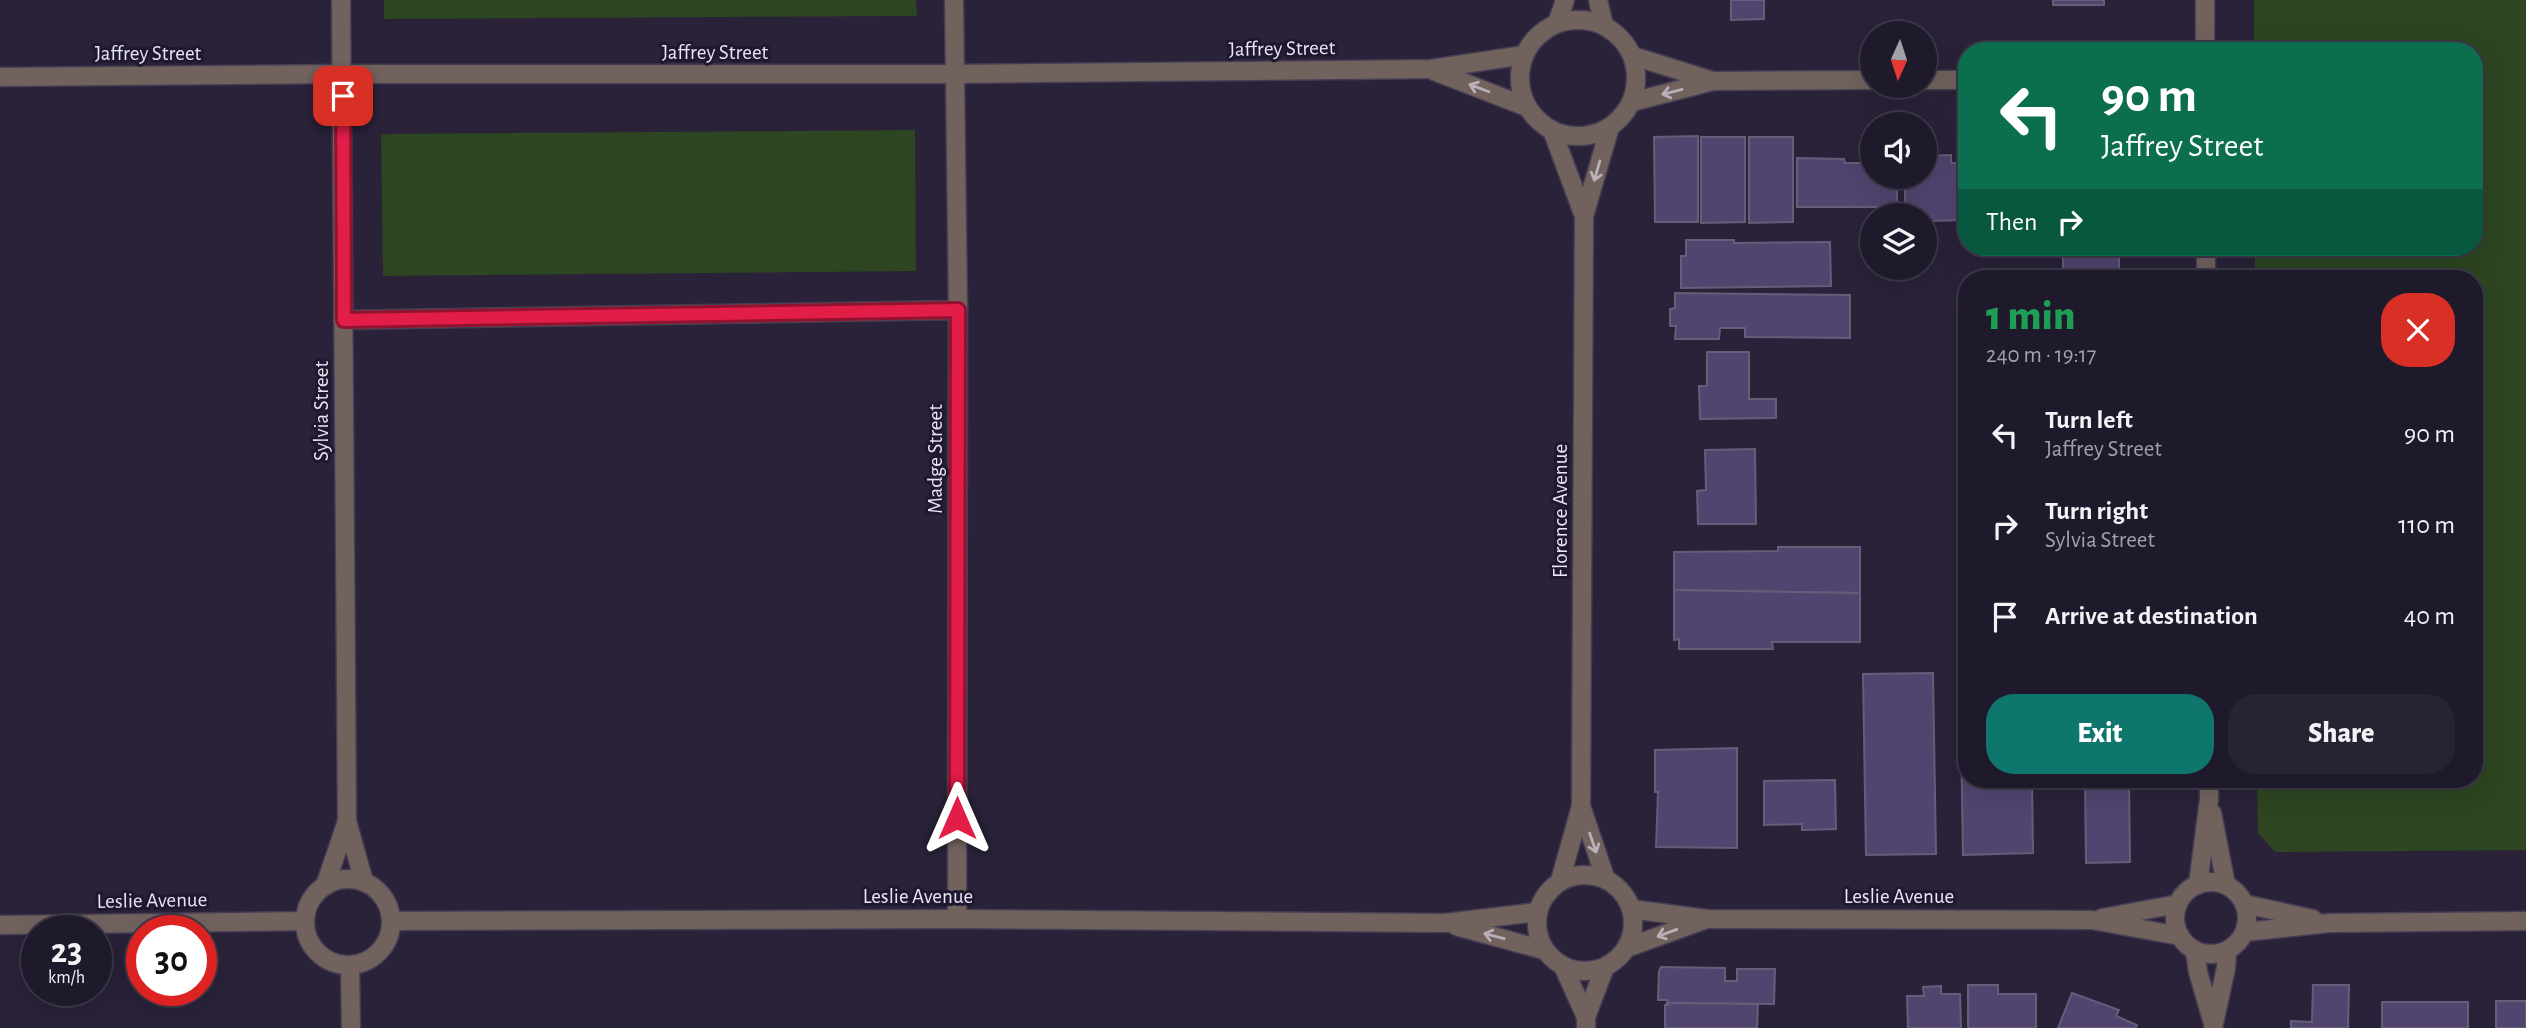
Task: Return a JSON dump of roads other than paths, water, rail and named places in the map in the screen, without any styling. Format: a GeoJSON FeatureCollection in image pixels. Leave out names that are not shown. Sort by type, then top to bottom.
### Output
{"type":"FeatureCollection","features":[{"type":"Feature","properties":{"kind":"street","name":"Sylvia Street"},"geometry":{"type":"LineString","coordinates":[[341,0],[347,821],[365,882]]}},
{"type":"Feature","properties":{"kind":"street","name":"Madge Street"},"geometry":{"type":"LineString","coordinates":[[954,0],[958,310],[957,919]]}},
{"type":"Feature","properties":{"kind":"street"},"geometry":{"type":"LineString","coordinates":[[1558,23],[1565,0]]}},
{"type":"Feature","properties":{"kind":"street"},"geometry":{"type":"LineString","coordinates":[[1598,0],[1604,25]]}},
{"type":"Feature","properties":{"kind":"street"},"geometry":{"type":"LineString","coordinates":[[2205,0],[2205,42]]}},
{"type":"Feature","properties":{"kind":"street"},"geometry":{"type":"LineString","coordinates":[[1581,19],[1604,25],[1621,38],[1633,56],[1637,79],[1632,102],[1623,116],[1610,127],[1581,136],[1552,130],[1538,120],[1527,107],[1520,82],[1524,55],[1537,36],[1558,23],[1581,19]]}},
{"type":"Feature","properties":{"kind":"street","name":"Jaffrey Street"},"geometry":{"type":"LineString","coordinates":[[0,77],[954,74],[1431,69],[1524,55]]}},
{"type":"Feature","properties":{"kind":"street"},"geometry":{"type":"LineString","coordinates":[[1633,56],[1713,81]]}},
{"type":"Feature","properties":{"kind":"street","name":"Jaffrey Street"},"geometry":{"type":"LineString","coordinates":[[1431,69],[1527,107]]}},
{"type":"Feature","properties":{"kind":"street"},"geometry":{"type":"LineString","coordinates":[[1632,102],[1713,81],[1860,80]]}},
{"type":"Feature","properties":{"kind":"street"},"geometry":{"type":"LineString","coordinates":[[1937,80],[1958,80]]}},
{"type":"Feature","properties":{"kind":"street","name":"Florence Avenue"},"geometry":{"type":"LineString","coordinates":[[1560,881],[1581,806],[1584,216],[1610,127]]}},
{"type":"Feature","properties":{"kind":"street","name":"Florence Avenue"},"geometry":{"type":"LineString","coordinates":[[1552,130],[1584,216]]}},
{"type":"Feature","properties":{"kind":"street"},"geometry":{"type":"LineString","coordinates":[[344,320],[958,310]]}},
{"type":"Feature","properties":{"kind":"street"},"geometry":{"type":"LineString","coordinates":[[2198,885],[2209,788]]}},
{"type":"Feature","properties":{"kind":"street"},"geometry":{"type":"LineString","coordinates":[[2209,799],[2226,885]]}},
{"type":"Feature","properties":{"kind":"street","name":"Florence Avenue"},"geometry":{"type":"LineString","coordinates":[[1581,806],[1606,880]]}},
{"type":"Feature","properties":{"kind":"street","name":"Sylvia Street"},"geometry":{"type":"LineString","coordinates":[[325,886],[347,821]]}},
{"type":"Feature","properties":{"kind":"street"},"geometry":{"type":"LineString","coordinates":[[1583,874],[1606,880],[1621,892],[1631,909],[1633,929],[1626,948],[1605,967],[1586,1023],[1563,967],[1544,950],[1537,931],[1538,912],[1546,894],[1560,881],[1583,874]]}},
{"type":"Feature","properties":{"kind":"street"},"geometry":{"type":"LineString","coordinates":[[351,879],[365,882],[384,898],[392,921],[390,934],[384,947],[375,956],[363,963],[336,963],[323,958],[313,947],[307,935],[307,907],[314,895],[325,886],[351,879]]}},
{"type":"Feature","properties":{"kind":"street"},"geometry":{"type":"LineString","coordinates":[[2207,882],[2226,885],[2240,896],[2245,904],[2245,932],[2227,951],[2216,954],[2195,951],[2180,936],[2176,926],[2178,904],[2198,885],[2207,882]]}},
{"type":"Feature","properties":{"kind":"street","name":"Leslie Avenue"},"geometry":{"type":"LineString","coordinates":[[2092,920],[2178,904]]}},
{"type":"Feature","properties":{"kind":"street"},"geometry":{"type":"LineString","coordinates":[[2245,904],[2329,923]]}},
{"type":"Feature","properties":{"kind":"street","name":"Leslie Avenue"},"geometry":{"type":"LineString","coordinates":[[1631,909],[1707,919],[2092,920],[2180,936]]}},
{"type":"Feature","properties":{"kind":"street","name":"Leslie Avenue"},"geometry":{"type":"LineString","coordinates":[[392,921],[957,919],[1445,923],[1538,912]]}},
{"type":"Feature","properties":{"kind":"street","name":"Leslie Avenue"},"geometry":{"type":"LineString","coordinates":[[1626,948],[1707,919]]}},
{"type":"Feature","properties":{"kind":"street","name":"Leslie Avenue"},"geometry":{"type":"LineString","coordinates":[[0,925],[305,921]]}},
{"type":"Feature","properties":{"kind":"street"},"geometry":{"type":"LineString","coordinates":[[2245,932],[2329,923],[2526,921]]}},
{"type":"Feature","properties":{"kind":"street","name":"Leslie Avenue"},"geometry":{"type":"LineString","coordinates":[[1445,923],[1544,950]]}},
{"type":"Feature","properties":{"kind":"street"},"geometry":{"type":"LineString","coordinates":[[2195,951],[2213,1026]]}},
{"type":"Feature","properties":{"kind":"street"},"geometry":{"type":"LineString","coordinates":[[2213,1026],[2226,968],[2227,951]]}},
{"type":"Feature","properties":{"kind":"street"},"geometry":{"type":"LineString","coordinates":[[350,965],[351,1028]]}},
{"type":"Feature","properties":{"kind":"street"},"geometry":{"type":"LineString","coordinates":[[1563,967],[1584,971],[1605,967]]}}]}
